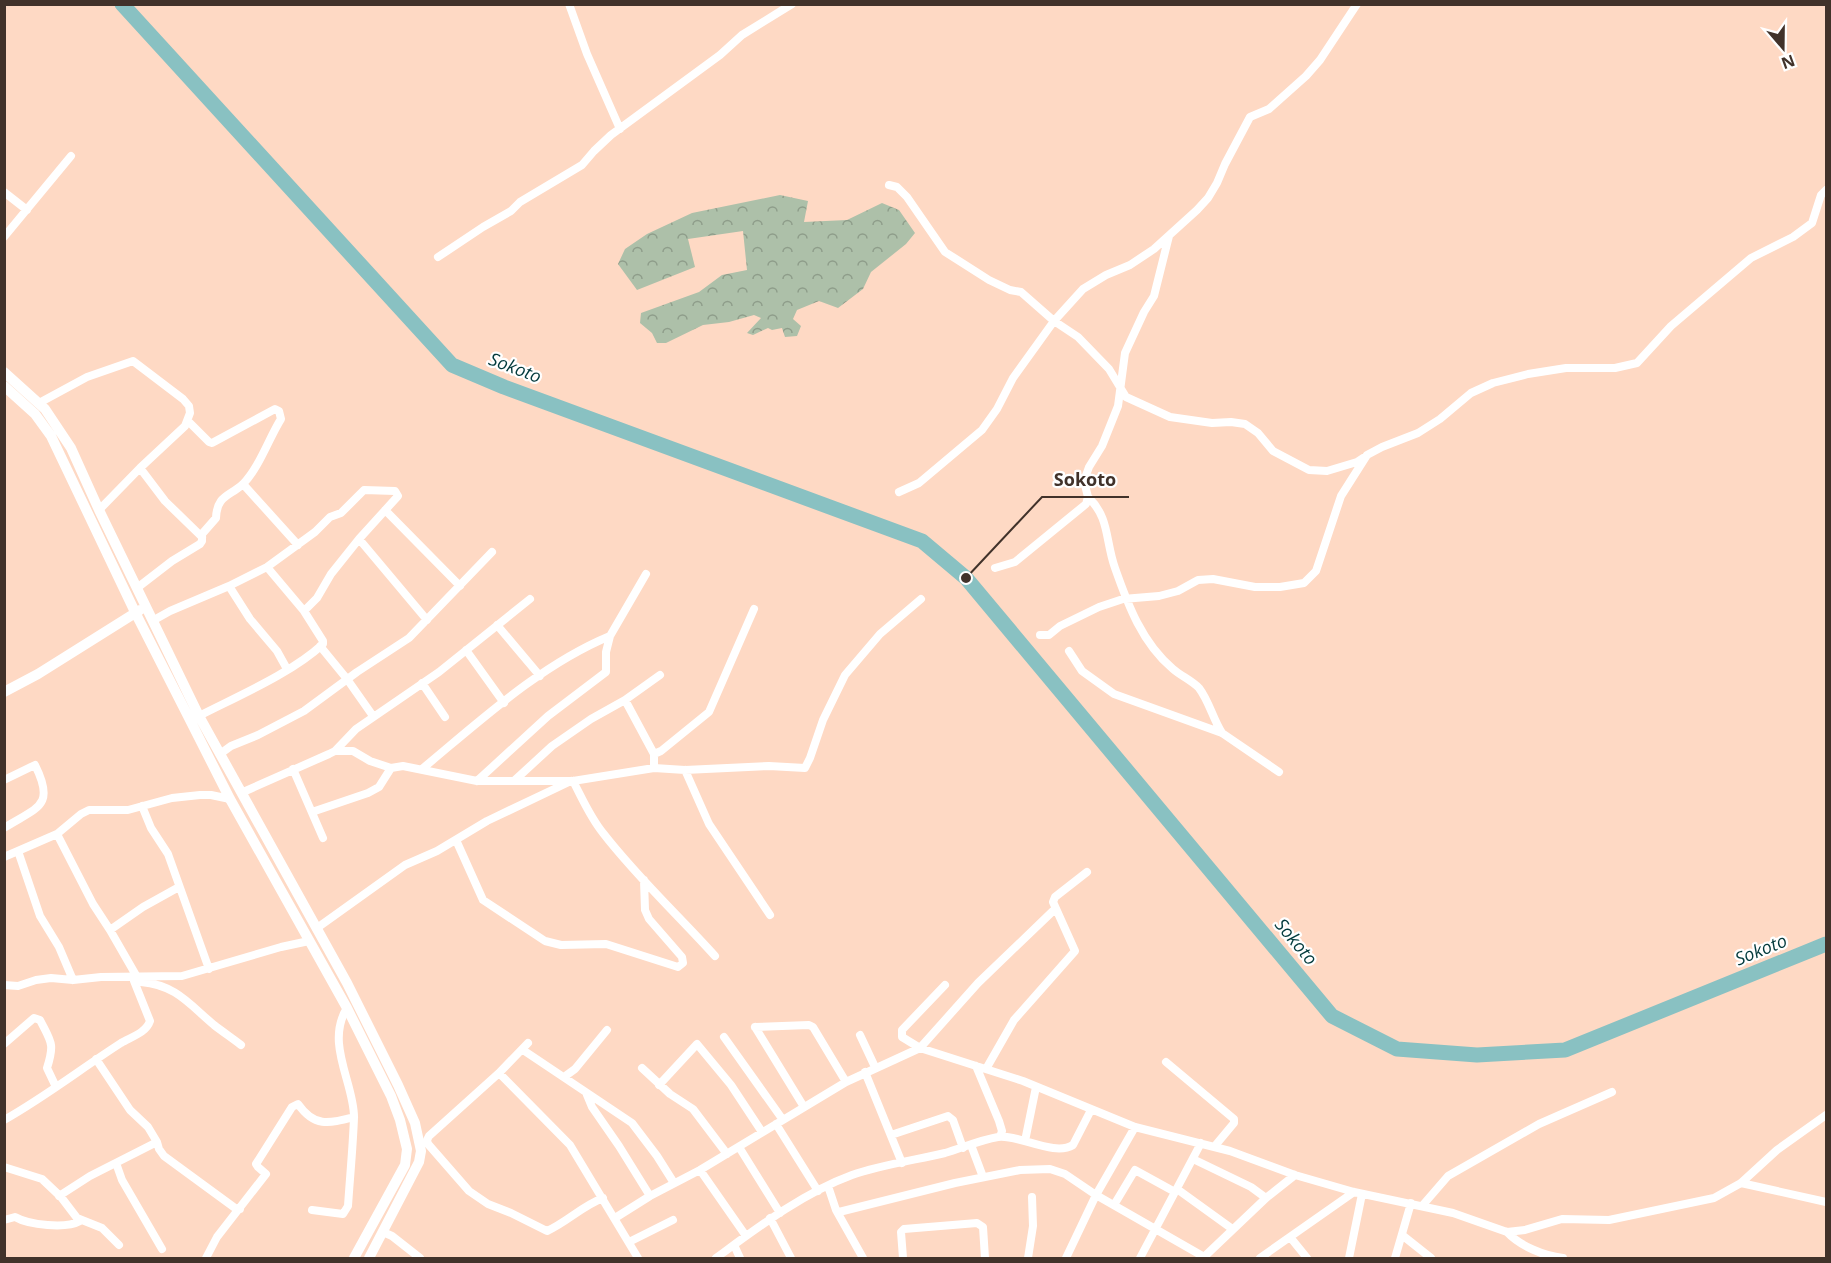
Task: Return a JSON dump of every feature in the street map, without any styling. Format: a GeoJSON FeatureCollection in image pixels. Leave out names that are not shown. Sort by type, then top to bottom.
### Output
{"type":"FeatureCollection","features":[{"type":"Feature","properties":{"kind":"street"},"geometry":{"type":"LineString","coordinates":[[569,4],[590,62],[620,129]]}},
{"type":"Feature","properties":{"kind":"street"},"geometry":{"type":"LineString","coordinates":[[438,257],[512,211],[520,202],[582,165],[594,151],[620,129],[720,55],[742,35],[792,4]]}},
{"type":"Feature","properties":{"kind":"street"},"geometry":{"type":"LineString","coordinates":[[899,492],[920,483],[982,430],[997,409],[1013,378],[1053,321],[1083,289],[1106,275],[1130,265],[1154,249],[1208,198],[1250,117],[1269,109],[1306,76],[1320,60],[1357,4]]}},
{"type":"Feature","properties":{"kind":"street"},"geometry":{"type":"LineString","coordinates":[[4,237],[8,227],[27,210],[71,156]]}},
{"type":"Feature","properties":{"kind":"street"},"geometry":{"type":"LineString","coordinates":[[889,185],[897,187],[907,197],[945,252],[989,280],[1010,290],[1021,292],[1053,321],[1078,337],[1085,346],[1099,356],[1117,379],[1126,397],[1170,417],[1212,423],[1245,424],[1258,433],[1274,451],[1309,470],[1327,471],[1357,462],[1382,447],[1418,433],[1440,419],[1471,393],[1492,383],[1566,368],[1616,368],[1637,363],[1671,326],[1751,258],[1793,237],[1812,223],[1821,195],[1827,190]]}},
{"type":"Feature","properties":{"kind":"street"},"geometry":{"type":"LineString","coordinates":[[4,192],[27,210]]}},
{"type":"Feature","properties":{"kind":"street"},"geometry":{"type":"LineString","coordinates":[[995,568],[1015,562],[1086,504],[1088,497],[1084,481],[1089,467],[1102,446],[1118,406],[1125,353],[1154,296],[1169,236]]}},
{"type":"Feature","properties":{"kind":"street"},"geometry":{"type":"LineString","coordinates":[[39,403],[87,377],[133,361],[189,406],[188,422],[99,510]]}},
{"type":"Feature","properties":{"kind":"street"},"geometry":{"type":"LineString","coordinates":[[4,372],[39,403],[63,433],[199,716],[339,969],[347,1008],[391,1096],[405,1136],[407,1149],[405,1165],[354,1258]]}},
{"type":"Feature","properties":{"kind":"street"},"geometry":{"type":"LineString","coordinates":[[4,386],[35,414],[51,436],[135,612],[230,799],[328,975],[342,985],[398,1085],[415,1124],[419,1140],[419,1162],[369,1258]]}},
{"type":"Feature","properties":{"kind":"street"},"geometry":{"type":"LineString","coordinates":[[138,588],[172,561],[200,543],[202,534],[216,518],[220,501],[243,484],[250,475],[281,419],[279,411],[274,409],[212,443],[188,422]]}},
{"type":"Feature","properties":{"kind":"street"},"geometry":{"type":"LineString","coordinates":[[1040,635],[1048,634],[1099,607],[1128,598],[1168,594],[1198,580],[1213,579],[1255,587],[1280,587],[1304,583],[1316,572],[1341,496],[1367,455]]}},
{"type":"Feature","properties":{"kind":"street"},"geometry":{"type":"LineString","coordinates":[[140,468],[165,501],[202,537]]}},
{"type":"Feature","properties":{"kind":"street"},"geometry":{"type":"LineString","coordinates":[[243,484],[298,544]]}},
{"type":"Feature","properties":{"kind":"street"},"geometry":{"type":"LineString","coordinates":[[154,620],[267,567],[315,532],[330,517],[349,507],[366,489],[395,491],[398,496],[359,539],[331,574],[317,598],[304,611]]}},
{"type":"Feature","properties":{"kind":"street"},"geometry":{"type":"LineString","coordinates":[[1088,497],[1098,506],[1103,516],[1112,558],[1134,619],[1155,651],[1174,670],[1199,689],[1222,733]]}},
{"type":"Feature","properties":{"kind":"street"},"geometry":{"type":"LineString","coordinates":[[385,510],[460,586]]}},
{"type":"Feature","properties":{"kind":"street"},"geometry":{"type":"LineString","coordinates":[[359,539],[427,620]]}},
{"type":"Feature","properties":{"kind":"street"},"geometry":{"type":"LineString","coordinates":[[220,754],[231,746],[277,726],[304,711],[347,679],[410,639],[492,552]]}},
{"type":"Feature","properties":{"kind":"street"},"geometry":{"type":"LineString","coordinates":[[199,716],[286,669],[320,646],[323,641],[304,611],[267,567]]}},
{"type":"Feature","properties":{"kind":"street"},"geometry":{"type":"LineString","coordinates":[[477,781],[548,716],[606,672],[606,652],[610,636],[646,574]]}},
{"type":"Feature","properties":{"kind":"street"},"geometry":{"type":"LineString","coordinates":[[229,586],[250,619],[277,651],[286,669]]}},
{"type":"Feature","properties":{"kind":"street"},"geometry":{"type":"LineString","coordinates":[[241,793],[335,751],[356,729],[422,683],[530,599]]}},
{"type":"Feature","properties":{"kind":"street"},"geometry":{"type":"LineString","coordinates":[[317,928],[398,869],[456,840],[487,821],[573,781],[609,773],[654,768],[685,770],[769,766],[805,768],[823,720],[846,675],[880,634],[921,599]]}},
{"type":"Feature","properties":{"kind":"street"},"geometry":{"type":"LineString","coordinates":[[4,692],[38,674],[146,607]]}},
{"type":"Feature","properties":{"kind":"street"},"geometry":{"type":"LineString","coordinates":[[654,754],[661,751],[710,712],[754,609]]}},
{"type":"Feature","properties":{"kind":"street"},"geometry":{"type":"LineString","coordinates":[[497,625],[540,676]]}},
{"type":"Feature","properties":{"kind":"street"},"geometry":{"type":"LineString","coordinates":[[422,769],[540,676],[575,652],[610,636]]}},
{"type":"Feature","properties":{"kind":"street"},"geometry":{"type":"LineString","coordinates":[[320,646],[374,716]]}},
{"type":"Feature","properties":{"kind":"street"},"geometry":{"type":"LineString","coordinates":[[466,650],[504,703]]}},
{"type":"Feature","properties":{"kind":"street"},"geometry":{"type":"LineString","coordinates":[[1069,651],[1082,670],[1114,694],[1222,733],[1279,772]]}},
{"type":"Feature","properties":{"kind":"street"},"geometry":{"type":"LineString","coordinates":[[515,780],[552,746],[660,675]]}},
{"type":"Feature","properties":{"kind":"street"},"geometry":{"type":"LineString","coordinates":[[422,683],[445,717]]}},
{"type":"Feature","properties":{"kind":"street"},"geometry":{"type":"LineString","coordinates":[[625,700],[654,754],[654,768]]}},
{"type":"Feature","properties":{"kind":"street"},"geometry":{"type":"LineString","coordinates":[[335,751],[353,751],[390,768],[403,766],[477,781],[573,781]]}},
{"type":"Feature","properties":{"kind":"street"},"geometry":{"type":"LineString","coordinates":[[4,780],[35,765],[43,781],[46,794],[41,804],[4,828]]}},
{"type":"Feature","properties":{"kind":"street"},"geometry":{"type":"LineString","coordinates":[[312,812],[379,787],[390,768]]}},
{"type":"Feature","properties":{"kind":"street"},"geometry":{"type":"LineString","coordinates":[[293,769],[323,838]]}},
{"type":"Feature","properties":{"kind":"street"},"geometry":{"type":"LineString","coordinates":[[685,770],[709,824],[770,915]]}},
{"type":"Feature","properties":{"kind":"street"},"geometry":{"type":"LineString","coordinates":[[573,781],[601,832],[715,956]]}},
{"type":"Feature","properties":{"kind":"street"},"geometry":{"type":"LineString","coordinates":[[4,857],[57,834],[89,810],[128,810],[172,798],[200,795],[230,799]]}},
{"type":"Feature","properties":{"kind":"street"},"geometry":{"type":"LineString","coordinates":[[142,806],[168,854],[209,969]]}},
{"type":"Feature","properties":{"kind":"street"},"geometry":{"type":"LineString","coordinates":[[4,1120],[141,1032],[150,1021],[135,979],[57,834]]}},
{"type":"Feature","properties":{"kind":"street"},"geometry":{"type":"LineString","coordinates":[[456,840],[483,900],[545,941],[561,945],[606,944],[678,967],[683,963],[682,957],[646,914],[644,880]]}},
{"type":"Feature","properties":{"kind":"street"},"geometry":{"type":"LineString","coordinates":[[18,851],[40,916],[59,947],[73,980]]}},
{"type":"Feature","properties":{"kind":"street"},"geometry":{"type":"LineString","coordinates":[[986,1070],[1014,1020],[1075,951],[1053,902],[1055,897],[1087,872]]}},
{"type":"Feature","properties":{"kind":"street"},"geometry":{"type":"LineString","coordinates":[[110,930],[143,907],[179,887]]}},
{"type":"Feature","properties":{"kind":"street"},"geometry":{"type":"LineString","coordinates":[[615,1218],[846,1082],[920,1048],[978,983],[1055,909]]}},
{"type":"Feature","properties":{"kind":"street"},"geometry":{"type":"LineString","coordinates":[[4,985],[18,986],[51,978],[73,980],[182,976],[309,941]]}},
{"type":"Feature","properties":{"kind":"street"},"geometry":{"type":"LineString","coordinates":[[135,979],[182,995],[241,1045]]}},
{"type":"Feature","properties":{"kind":"street"},"geometry":{"type":"LineString","coordinates":[[945,985],[902,1030],[902,1036],[920,1048],[1036,1087],[1135,1127],[1202,1143],[1295,1176],[1358,1193],[1453,1213],[1507,1232],[1516,1241],[1563,1258]]}},
{"type":"Feature","properties":{"kind":"street"},"geometry":{"type":"LineString","coordinates":[[312,1210],[346,1212],[348,1206],[354,1117],[340,1053],[341,1023],[347,1008]]}},
{"type":"Feature","properties":{"kind":"street"},"geometry":{"type":"LineString","coordinates":[[4,1044],[34,1018],[40,1020],[52,1043],[53,1051],[47,1068],[56,1087]]}},
{"type":"Feature","properties":{"kind":"street"},"geometry":{"type":"LineString","coordinates":[[804,1107],[755,1026],[809,1025],[813,1027],[846,1082]]}},
{"type":"Feature","properties":{"kind":"street"},"geometry":{"type":"LineString","coordinates":[[564,1077],[575,1069],[607,1030]]}},
{"type":"Feature","properties":{"kind":"street"},"geometry":{"type":"LineString","coordinates":[[860,1035],[875,1067]]}},
{"type":"Feature","properties":{"kind":"street"},"geometry":{"type":"LineString","coordinates":[[724,1037],[779,1122],[818,1191]]}},
{"type":"Feature","properties":{"kind":"street"},"geometry":{"type":"LineString","coordinates":[[659,1085],[699,1044],[731,1085],[762,1132]]}},
{"type":"Feature","properties":{"kind":"street"},"geometry":{"type":"LineString","coordinates":[[603,1198],[547,1231],[488,1204],[469,1191],[427,1140],[525,1047],[587,1095],[604,1103],[632,1123],[674,1183]]}},
{"type":"Feature","properties":{"kind":"street"},"geometry":{"type":"LineString","coordinates":[[96,1059],[130,1110],[148,1127],[159,1149],[170,1160],[235,1208],[240,1209]]}},
{"type":"Feature","properties":{"kind":"street"},"geometry":{"type":"LineString","coordinates":[[1166,1062],[1234,1119],[1214,1147]]}},
{"type":"Feature","properties":{"kind":"street"},"geometry":{"type":"LineString","coordinates":[[976,1066],[999,1121],[1002,1131],[1000,1137]]}},
{"type":"Feature","properties":{"kind":"street"},"geometry":{"type":"LineString","coordinates":[[642,1068],[659,1085],[693,1108],[727,1154]]}},
{"type":"Feature","properties":{"kind":"street"},"geometry":{"type":"LineString","coordinates":[[865,1072],[902,1163]]}},
{"type":"Feature","properties":{"kind":"street"},"geometry":{"type":"LineString","coordinates":[[499,1073],[570,1145],[638,1258]]}},
{"type":"Feature","properties":{"kind":"street"},"geometry":{"type":"LineString","coordinates":[[1025,1141],[1036,1087]]}},
{"type":"Feature","properties":{"kind":"street"},"geometry":{"type":"LineString","coordinates":[[1422,1206],[1448,1176],[1539,1124],[1612,1092]]}},
{"type":"Feature","properties":{"kind":"street"},"geometry":{"type":"LineString","coordinates":[[587,1095],[592,1107],[620,1146],[650,1196]]}},
{"type":"Feature","properties":{"kind":"street"},"geometry":{"type":"LineString","coordinates":[[206,1258],[217,1237],[266,1174],[256,1164],[295,1104],[298,1104],[306,1116],[316,1122],[337,1122],[354,1117]]}},
{"type":"Feature","properties":{"kind":"street"},"geometry":{"type":"LineString","coordinates":[[716,1258],[770,1218],[852,1175],[1000,1137],[1054,1147],[1072,1146],[1092,1110]]}},
{"type":"Feature","properties":{"kind":"street"},"geometry":{"type":"LineString","coordinates":[[1507,1232],[1525,1230],[1562,1219],[1609,1220],[1714,1198],[1740,1183],[1777,1150],[1827,1115]]}},
{"type":"Feature","properties":{"kind":"street"},"geometry":{"type":"LineString","coordinates":[[891,1135],[951,1117],[983,1177]]}},
{"type":"Feature","properties":{"kind":"street"},"geometry":{"type":"LineString","coordinates":[[1066,1258],[1096,1195],[1135,1127]]}},
{"type":"Feature","properties":{"kind":"street"},"geometry":{"type":"LineString","coordinates":[[59,1196],[90,1176],[157,1142]]}},
{"type":"Feature","properties":{"kind":"street"},"geometry":{"type":"LineString","coordinates":[[1140,1258],[1202,1143]]}},
{"type":"Feature","properties":{"kind":"street"},"geometry":{"type":"LineString","coordinates":[[739,1147],[780,1213]]}},
{"type":"Feature","properties":{"kind":"street"},"geometry":{"type":"LineString","coordinates":[[1193,1159],[1251,1187],[1266,1197]]}},
{"type":"Feature","properties":{"kind":"street"},"geometry":{"type":"LineString","coordinates":[[116,1163],[122,1180],[162,1249]]}},
{"type":"Feature","properties":{"kind":"street"},"geometry":{"type":"LineString","coordinates":[[4,1167],[39,1177],[80,1221],[102,1228],[119,1245]]}},
{"type":"Feature","properties":{"kind":"street"},"geometry":{"type":"LineString","coordinates":[[700,1170],[746,1236]]}},
{"type":"Feature","properties":{"kind":"street"},"geometry":{"type":"LineString","coordinates":[[839,1212],[983,1177],[1020,1170],[1059,1170],[1193,1255],[1205,1258],[1231,1228],[1266,1197],[1295,1176]]}},
{"type":"Feature","properties":{"kind":"street"},"geometry":{"type":"LineString","coordinates":[[1114,1205],[1135,1170],[1176,1190],[1231,1228]]}},
{"type":"Feature","properties":{"kind":"street"},"geometry":{"type":"LineString","coordinates":[[1740,1183],[1827,1202]]}},
{"type":"Feature","properties":{"kind":"street"},"geometry":{"type":"LineString","coordinates":[[828,1186],[836,1210],[863,1258]]}},
{"type":"Feature","properties":{"kind":"street"},"geometry":{"type":"LineString","coordinates":[[1260,1258],[1358,1193]]}},
{"type":"Feature","properties":{"kind":"street"},"geometry":{"type":"LineString","coordinates":[[1349,1258],[1358,1193]]}},
{"type":"Feature","properties":{"kind":"street"},"geometry":{"type":"LineString","coordinates":[[1028,1258],[1033,1226],[1032,1197]]}},
{"type":"Feature","properties":{"kind":"street"},"geometry":{"type":"LineString","coordinates":[[1395,1258],[1411,1203]]}},
{"type":"Feature","properties":{"kind":"street"},"geometry":{"type":"LineString","coordinates":[[4,1220],[15,1217],[25,1222],[48,1225],[69,1225],[80,1221]]}},
{"type":"Feature","properties":{"kind":"street"},"geometry":{"type":"LineString","coordinates":[[770,1218],[791,1258]]}},
{"type":"Feature","properties":{"kind":"street"},"geometry":{"type":"LineString","coordinates":[[628,1242],[672,1220]]}},
{"type":"Feature","properties":{"kind":"street"},"geometry":{"type":"LineString","coordinates":[[903,1258],[901,1232],[904,1228],[977,1223],[983,1227],[985,1258]]}},
{"type":"Feature","properties":{"kind":"street"},"geometry":{"type":"LineString","coordinates":[[383,1232],[392,1236],[420,1258]]}},
{"type":"Feature","properties":{"kind":"street"},"geometry":{"type":"LineString","coordinates":[[1402,1235],[1431,1258]]}},
{"type":"Feature","properties":{"kind":"street"},"geometry":{"type":"LineString","coordinates":[[1290,1237],[1307,1258]]}},
{"type":"Feature","properties":{"kind":"street"},"geometry":{"type":"LineString","coordinates":[[734,1245],[740,1258]]}},
{"type":"Feature","properties":{"kind":"green space"},"geometry":{"type":"Polygon","coordinates":[[[780,195],[808,201],[804,222],[847,220],[882,203],[899,210],[915,233],[906,244],[871,272],[863,289],[838,308],[819,301],[797,310],[793,319],[801,326],[797,336],[785,337],[782,328],[772,330],[768,328],[753,335],[747,333],[761,318],[754,315],[729,322],[703,325],[666,343],[657,343],[652,333],[640,323],[641,313],[699,292],[722,275],[747,270],[743,231],[688,239],[695,267],[637,290],[618,264],[625,249],[647,234],[692,213],[780,195]]]}},
{"type":"Feature","properties":{"kind":"waterway","name":"Sokoto"},"geometry":{"type":"LineString","coordinates":[[122,4],[452,365],[504,387],[922,541],[966,578],[1332,1016],[1397,1049],[1477,1055],[1565,1050],[1826,944]]}},
{"type":"Feature","properties":{"kind":"place","name":"Sokoto"},"geometry":{"type":"Point","coordinates":[966,578]}}]}
